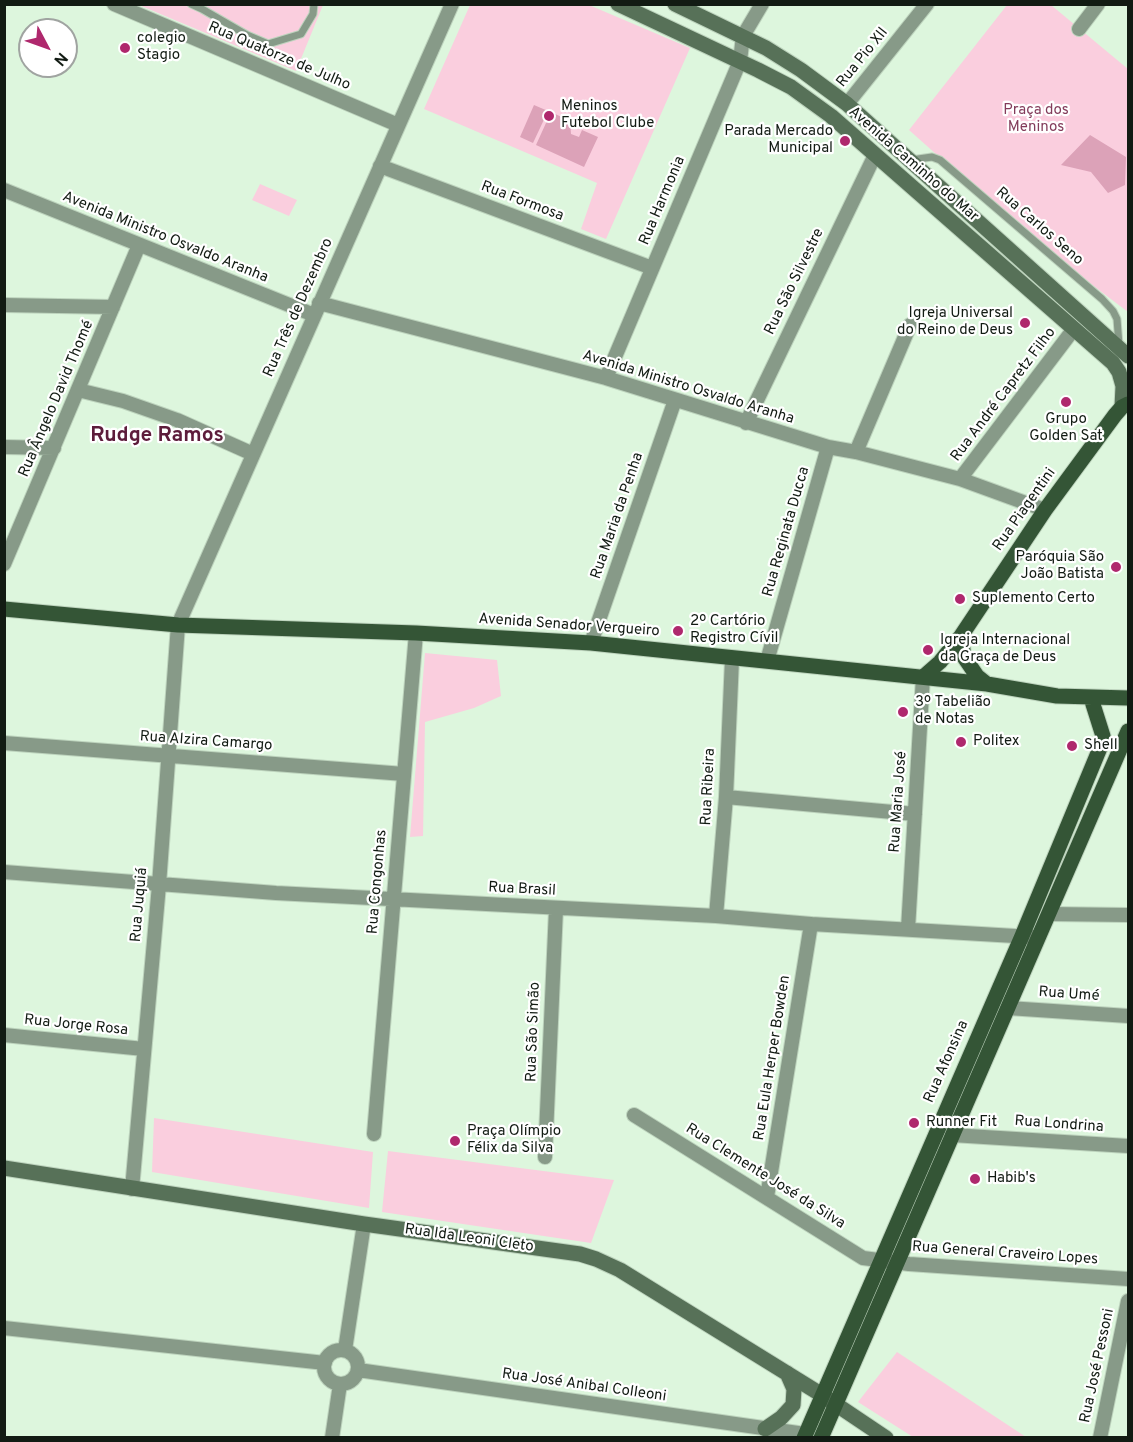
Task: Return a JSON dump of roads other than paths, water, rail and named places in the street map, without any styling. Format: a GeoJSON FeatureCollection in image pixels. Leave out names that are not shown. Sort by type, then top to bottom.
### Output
{"type":"FeatureCollection","features":[{"type":"Feature","properties":{"kind":"main road","name":"Avenida Caminho do Mar"},"geometry":{"type":"LineString","coordinates":[[618,4],[791,87],[831,116],[1113,363],[1119,372],[1125,406]]}},
{"type":"Feature","properties":{"kind":"main road","name":"Avenida Caminho do Mar"},"geometry":{"type":"LineString","coordinates":[[675,4],[742,36],[801,70],[847,104],[1123,352]]}},
{"type":"Feature","properties":{"kind":"main road","name":"Rua Piagentini"},"geometry":{"type":"LineString","coordinates":[[923,677],[940,662],[961,636],[1045,510],[1125,406]]}},
{"type":"Feature","properties":{"kind":"main road","name":"Avenida Senador Vergueiro"},"geometry":{"type":"LineString","coordinates":[[4,609],[178,625],[416,633],[591,643],[987,684],[1058,696],[1128,698]]}},
{"type":"Feature","properties":{"kind":"main road"},"geometry":{"type":"LineString","coordinates":[[961,636],[964,657],[977,676],[987,684]]}},
{"type":"Feature","properties":{"kind":"main road","name":"Rua Afonsina"},"geometry":{"type":"LineString","coordinates":[[804,1436],[1022,936],[1100,748],[1103,736],[1091,698]]}},
{"type":"Feature","properties":{"kind":"main road"},"geometry":{"type":"LineString","coordinates":[[821,1437],[1128,731]]}},
{"type":"Feature","properties":{"kind":"main road","name":"Rua Ida Leoni Cleto"},"geometry":{"type":"LineString","coordinates":[[4,1168],[364,1224],[580,1254],[620,1270],[886,1437]]}},
{"type":"Feature","properties":{"kind":"main road"},"geometry":{"type":"LineString","coordinates":[[765,1429],[782,1418],[793,1405],[794,1389],[787,1373]]}},
{"type":"Feature","properties":{"kind":"street","name":"Rua Quatorze de Julho"},"geometry":{"type":"LineString","coordinates":[[114,4],[398,125]]}},
{"type":"Feature","properties":{"kind":"street","name":"Rua Três de Dezembro"},"geometry":{"type":"LineString","coordinates":[[178,625],[452,4]]}},
{"type":"Feature","properties":{"kind":"street"},"geometry":{"type":"LineString","coordinates":[[742,36],[762,4]]}},
{"type":"Feature","properties":{"kind":"street","name":"Rua Pio XII"},"geometry":{"type":"LineString","coordinates":[[847,104],[927,4]]}},
{"type":"Feature","properties":{"kind":"street"},"geometry":{"type":"LineString","coordinates":[[1079,30],[1098,4]]}},
{"type":"Feature","properties":{"kind":"street","name":"Rua Harmonia"},"geometry":{"type":"LineString","coordinates":[[606,378],[740,61],[742,36]]}},
{"type":"Feature","properties":{"kind":"street","name":"Rua São Silvestre"},"geometry":{"type":"LineString","coordinates":[[746,423],[875,154]]}},
{"type":"Feature","properties":{"kind":"street","name":"Rua Formosa"},"geometry":{"type":"LineString","coordinates":[[380,166],[652,268]]}},
{"type":"Feature","properties":{"kind":"street","name":"Avenida Ministro Osvaldo Aranha"},"geometry":{"type":"LineString","coordinates":[[4,190],[139,245],[316,309],[606,378],[828,447],[960,479],[1045,510]]}},
{"type":"Feature","properties":{"kind":"street","name":"Rua Ângelo David Thomé"},"geometry":{"type":"LineString","coordinates":[[4,564],[139,245]]}},
{"type":"Feature","properties":{"kind":"street"},"geometry":{"type":"LineString","coordinates":[[4,305],[113,307]]}},
{"type":"Feature","properties":{"kind":"street"},"geometry":{"type":"LineString","coordinates":[[856,452],[910,325]]}},
{"type":"Feature","properties":{"kind":"street","name":"Rua André Capretz Filho"},"geometry":{"type":"LineString","coordinates":[[960,479],[1073,330]]}},
{"type":"Feature","properties":{"kind":"street"},"geometry":{"type":"LineString","coordinates":[[78,390],[123,401],[177,420],[253,454]]}},
{"type":"Feature","properties":{"kind":"street","name":"Rua Maria da Penha"},"geometry":{"type":"LineString","coordinates":[[591,643],[675,400]]}},
{"type":"Feature","properties":{"kind":"street"},"geometry":{"type":"LineString","coordinates":[[4,447],[54,448]]}},
{"type":"Feature","properties":{"kind":"street","name":"Rua Reginata Ducca"},"geometry":{"type":"LineString","coordinates":[[767,661],[828,447]]}},
{"type":"Feature","properties":{"kind":"street","name":"Rua Juquiá"},"geometry":{"type":"LineString","coordinates":[[132,1189],[159,885],[178,625]]}},
{"type":"Feature","properties":{"kind":"street","name":"Rua Congonhas"},"geometry":{"type":"LineString","coordinates":[[374,1134],[416,633]]}},
{"type":"Feature","properties":{"kind":"street","name":"Rua Ribeira"},"geometry":{"type":"LineString","coordinates":[[716,916],[726,797],[732,659]]}},
{"type":"Feature","properties":{"kind":"street","name":"Rua Maria José"},"geometry":{"type":"LineString","coordinates":[[908,929],[923,677]]}},
{"type":"Feature","properties":{"kind":"street","name":"Rua Alzira Camargo"},"geometry":{"type":"LineString","coordinates":[[4,743],[404,774]]}},
{"type":"Feature","properties":{"kind":"street"},"geometry":{"type":"LineString","coordinates":[[726,797],[915,814]]}},
{"type":"Feature","properties":{"kind":"street","name":"Rua Brasil"},"geometry":{"type":"LineString","coordinates":[[4,872],[159,885],[393,900],[716,916],[1038,937]]}},
{"type":"Feature","properties":{"kind":"street","name":"Rua São Simão"},"geometry":{"type":"LineString","coordinates":[[545,1157],[556,909]]}},
{"type":"Feature","properties":{"kind":"street"},"geometry":{"type":"LineString","coordinates":[[1049,914],[1128,915]]}},
{"type":"Feature","properties":{"kind":"street","name":"Rua Eula Herper Bowden"},"geometry":{"type":"LineString","coordinates":[[767,1197],[812,924]]}},
{"type":"Feature","properties":{"kind":"street","name":"Rua Umé"},"geometry":{"type":"LineString","coordinates":[[1008,1008],[1128,1016]]}},
{"type":"Feature","properties":{"kind":"street","name":"Rua Jorge Rosa"},"geometry":{"type":"LineString","coordinates":[[4,1035],[144,1049]]}},
{"type":"Feature","properties":{"kind":"street","name":"Rua Clemente José da Silva"},"geometry":{"type":"LineString","coordinates":[[634,1115],[863,1258],[880,1260]]}},
{"type":"Feature","properties":{"kind":"street","name":"Rua Londrina"},"geometry":{"type":"LineString","coordinates":[[952,1135],[1128,1146]]}},
{"type":"Feature","properties":{"kind":"street"},"geometry":{"type":"LineString","coordinates":[[345,1350],[364,1224]]}},
{"type":"Feature","properties":{"kind":"street","name":"Rua General Craveiro Lopes"},"geometry":{"type":"LineString","coordinates":[[880,1260],[1018,1273],[1128,1279]]}},
{"type":"Feature","properties":{"kind":"street","name":"Rua José Pessoni"},"geometry":{"type":"LineString","coordinates":[[1100,1437],[1128,1301]]}},
{"type":"Feature","properties":{"kind":"street"},"geometry":{"type":"LineString","coordinates":[[4,1328],[325,1363]]}},
{"type":"Feature","properties":{"kind":"street"},"geometry":{"type":"LineString","coordinates":[[345,1350],[356,1357],[358,1370],[353,1379],[340,1384],[328,1378],[325,1363],[334,1351],[345,1350]]}},
{"type":"Feature","properties":{"kind":"street","name":"Rua José Anibal Colleoni"},"geometry":{"type":"LineString","coordinates":[[358,1370],[804,1436]]}},
{"type":"Feature","properties":{"kind":"street"},"geometry":{"type":"LineString","coordinates":[[332,1437],[340,1384]]}},
{"type":"Feature","properties":{"kind":"lane"},"geometry":{"type":"LineString","coordinates":[[191,4],[268,44],[301,34],[313,14],[314,4]]}},
{"type":"Feature","properties":{"kind":"lane","name":"Rua Carlos Seno"},"geometry":{"type":"LineString","coordinates":[[910,160],[932,157],[947,165],[1102,299],[1117,319],[1123,352]]}},
{"type":"Feature","properties":{"kind":"place","name":"colegio Stagio"},"geometry":{"type":"Point","coordinates":[125,48]}},
{"type":"Feature","properties":{"kind":"place","name":"Meninos Futebol Clube"},"geometry":{"type":"Point","coordinates":[549,116]}},
{"type":"Feature","properties":{"kind":"place","name":"Parada Mercado Municipal"},"geometry":{"type":"Point","coordinates":[845,141]}},
{"type":"Feature","properties":{"kind":"place","name":"Igreja Universal do Reino de Deus"},"geometry":{"type":"Point","coordinates":[1025,323]}},
{"type":"Feature","properties":{"kind":"place","name":"Grupo Golden Sat"},"geometry":{"type":"Point","coordinates":[1066,402]}},
{"type":"Feature","properties":{"kind":"place","name":"Paróquia São João Batista"},"geometry":{"type":"Point","coordinates":[1116,567]}},
{"type":"Feature","properties":{"kind":"place","name":"Suplemento Certo"},"geometry":{"type":"Point","coordinates":[960,599]}},
{"type":"Feature","properties":{"kind":"place","name":"2º Cartório Registro Cívil"},"geometry":{"type":"Point","coordinates":[678,631]}},
{"type":"Feature","properties":{"kind":"place","name":"Igreja Internacional da Graça de Deus"},"geometry":{"type":"Point","coordinates":[928,650]}},
{"type":"Feature","properties":{"kind":"place","name":"3º Tabelião de Notas"},"geometry":{"type":"Point","coordinates":[903,712]}},
{"type":"Feature","properties":{"kind":"place","name":"Politex"},"geometry":{"type":"Point","coordinates":[961,742]}},
{"type":"Feature","properties":{"kind":"place","name":"Shell"},"geometry":{"type":"Point","coordinates":[1072,746]}},
{"type":"Feature","properties":{"kind":"place","name":"Runner Fit"},"geometry":{"type":"Point","coordinates":[914,1123]}},
{"type":"Feature","properties":{"kind":"place","name":"Praça Olímpio Félix da Silva"},"geometry":{"type":"Point","coordinates":[455,1141]}},
{"type":"Feature","properties":{"kind":"place","name":"Habib's"},"geometry":{"type":"Point","coordinates":[975,1179]}},
{"type":"Feature","properties":{"kind":"district","name":"Rudge Ramos"},"geometry":{"type":"Point","coordinates":[157,437]}},
{"type":"Feature","properties":{"kind":"park label","name":"Praça dos Meninos"},"geometry":{"type":"Point","coordinates":[1036,120]}}]}
